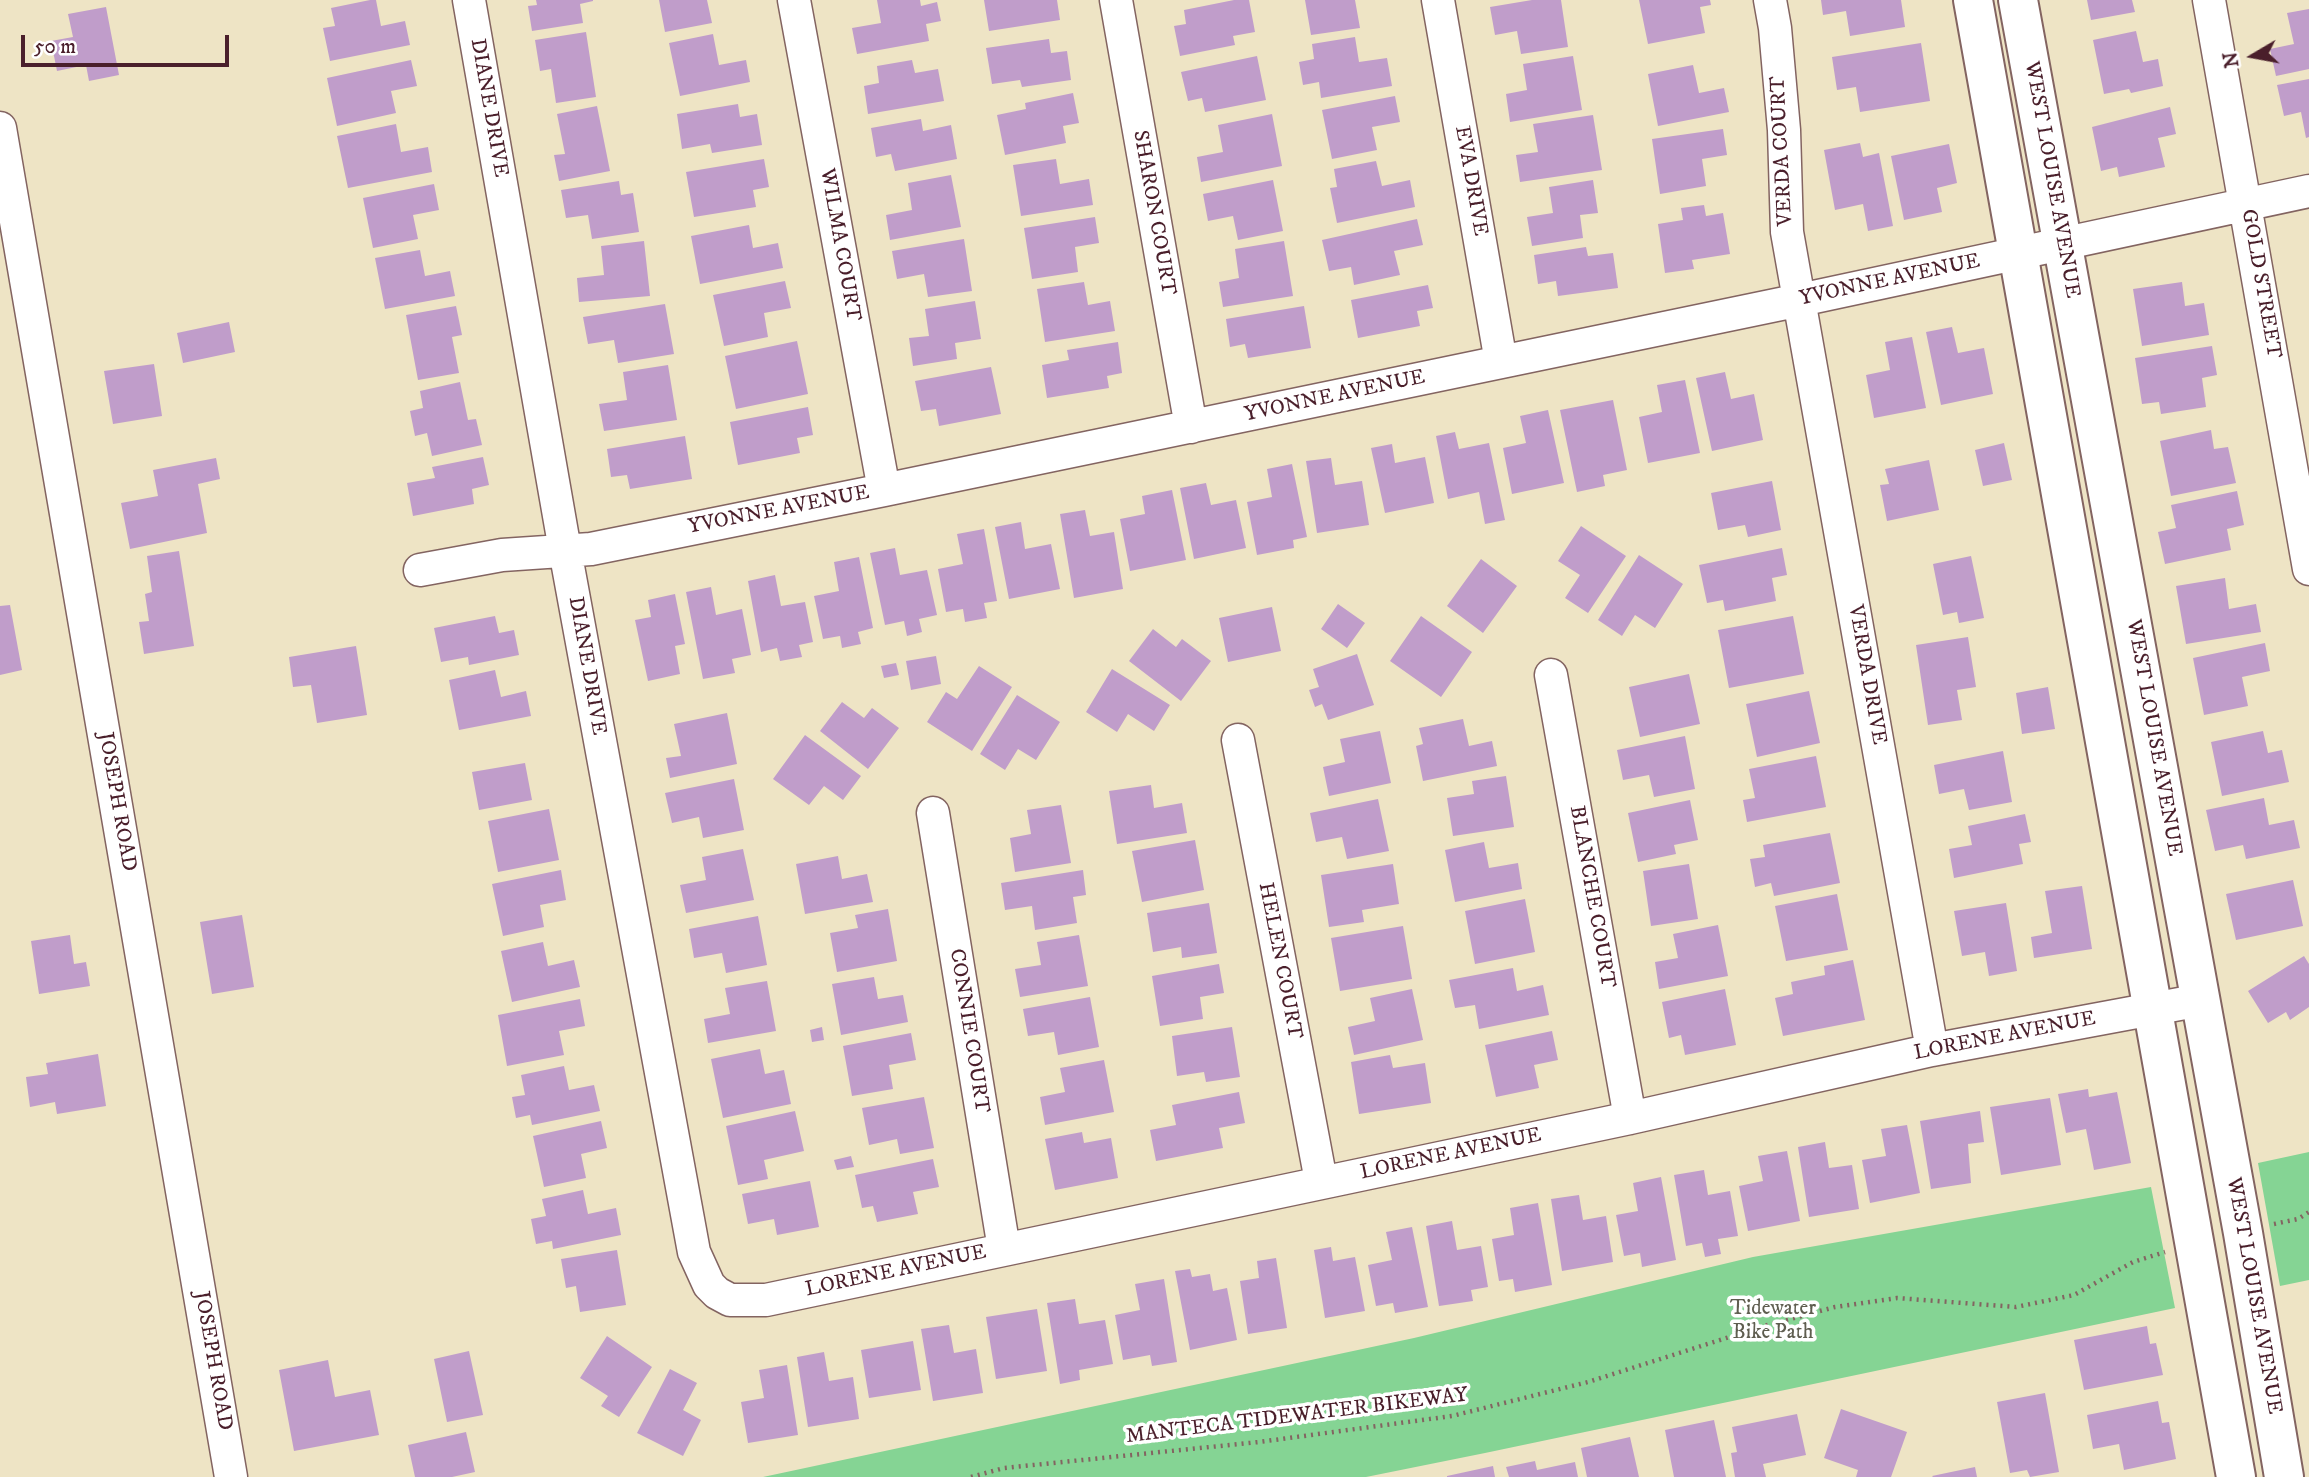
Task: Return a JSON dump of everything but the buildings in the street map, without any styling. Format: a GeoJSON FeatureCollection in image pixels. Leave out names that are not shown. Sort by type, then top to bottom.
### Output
{"type":"FeatureCollection","features":[{"type":"Feature","properties":{"kind":"main road"},"geometry":{"type":"LineString","coordinates":[[1973,0],[2236,1477]]}},
{"type":"Feature","properties":{"kind":"main road","name":"WEST LOUISE AVENUE"},"geometry":{"type":"LineString","coordinates":[[2018,0],[2243,1233],[2284,1477]]}},
{"type":"Feature","properties":{"kind":"street","name":"DIANE DRIVE"},"geometry":{"type":"LineString","coordinates":[[469,0],[565,551],[694,1252],[709,1285],[717,1293],[730,1300],[748,1300]]}},
{"type":"Feature","properties":{"kind":"street","name":"WILMA COURT"},"geometry":{"type":"LineString","coordinates":[[794,0],[884,490]]}},
{"type":"Feature","properties":{"kind":"street","name":"SHARON COURT"},"geometry":{"type":"LineString","coordinates":[[1116,0],[1191,427]]}},
{"type":"Feature","properties":{"kind":"street","name":"EVA DRIVE"},"geometry":{"type":"LineString","coordinates":[[1438,0],[1502,362]]}},
{"type":"Feature","properties":{"kind":"street","name":"VERDA COURT"},"geometry":{"type":"LineString","coordinates":[[1770,0],[1784,130],[1787,232],[1800,300]]}},
{"type":"Feature","properties":{"kind":"street","name":"GOLD STREET"},"geometry":{"type":"LineString","coordinates":[[2209,0],[2309,569]]}},
{"type":"Feature","properties":{"kind":"street","name":"JOSEPH ROAD"},"geometry":{"type":"LineString","coordinates":[[0,128],[232,1477]]}},
{"type":"Feature","properties":{"kind":"street","name":"YVONNE AVENUE"},"geometry":{"type":"LineString","coordinates":[[420,570],[502,555],[591,549],[1191,427],[2309,191]]}},
{"type":"Feature","properties":{"kind":"street","name":"VERDA DRIVE"},"geometry":{"type":"LineString","coordinates":[[1800,300],[1932,1050]]}},
{"type":"Feature","properties":{"kind":"street","name":"BLANCHE COURT"},"geometry":{"type":"LineString","coordinates":[[1551,676],[1630,1118]]}},
{"type":"Feature","properties":{"kind":"street","name":"HELEN COURT"},"geometry":{"type":"LineString","coordinates":[[1238,740],[1321,1181]]}},
{"type":"Feature","properties":{"kind":"street","name":"CONNIE COURT"},"geometry":{"type":"LineString","coordinates":[[933,813],[1004,1249]]}},
{"type":"Feature","properties":{"kind":"street","name":"LORENE AVENUE"},"geometry":{"type":"LineString","coordinates":[[748,1300],[766,1300],[1630,1118],[1932,1050],[2201,1000]]}},
{"type":"Feature","properties":{"kind":"path"},"geometry":{"type":"LineString","coordinates":[[2243,1233],[2298,1219],[2309,1212]]}},
{"type":"Feature","properties":{"kind":"path","name":"MANTECA TIDEWATER BIKEWAY"},"geometry":{"type":"LineString","coordinates":[[971,1477],[1004,1468],[1259,1443],[1452,1416],[1588,1382],[1763,1326],[1835,1307],[1898,1298],[2016,1307],[2074,1295],[2133,1262],[2172,1250],[2195,1238]]}},
{"type":"Feature","properties":{"kind":"green space"},"geometry":{"type":"Polygon","coordinates":[[[2309,1152],[2309,1280],[2280,1286],[2258,1163],[2309,1152]]]}},
{"type":"Feature","properties":{"kind":"green space","name":"Tidewater Bike Path"},"geometry":{"type":"Polygon","coordinates":[[[2151,1187],[2175,1308],[1485,1453],[1366,1477],[763,1477],[1414,1338],[1753,1257],[2151,1187]]]}}]}
